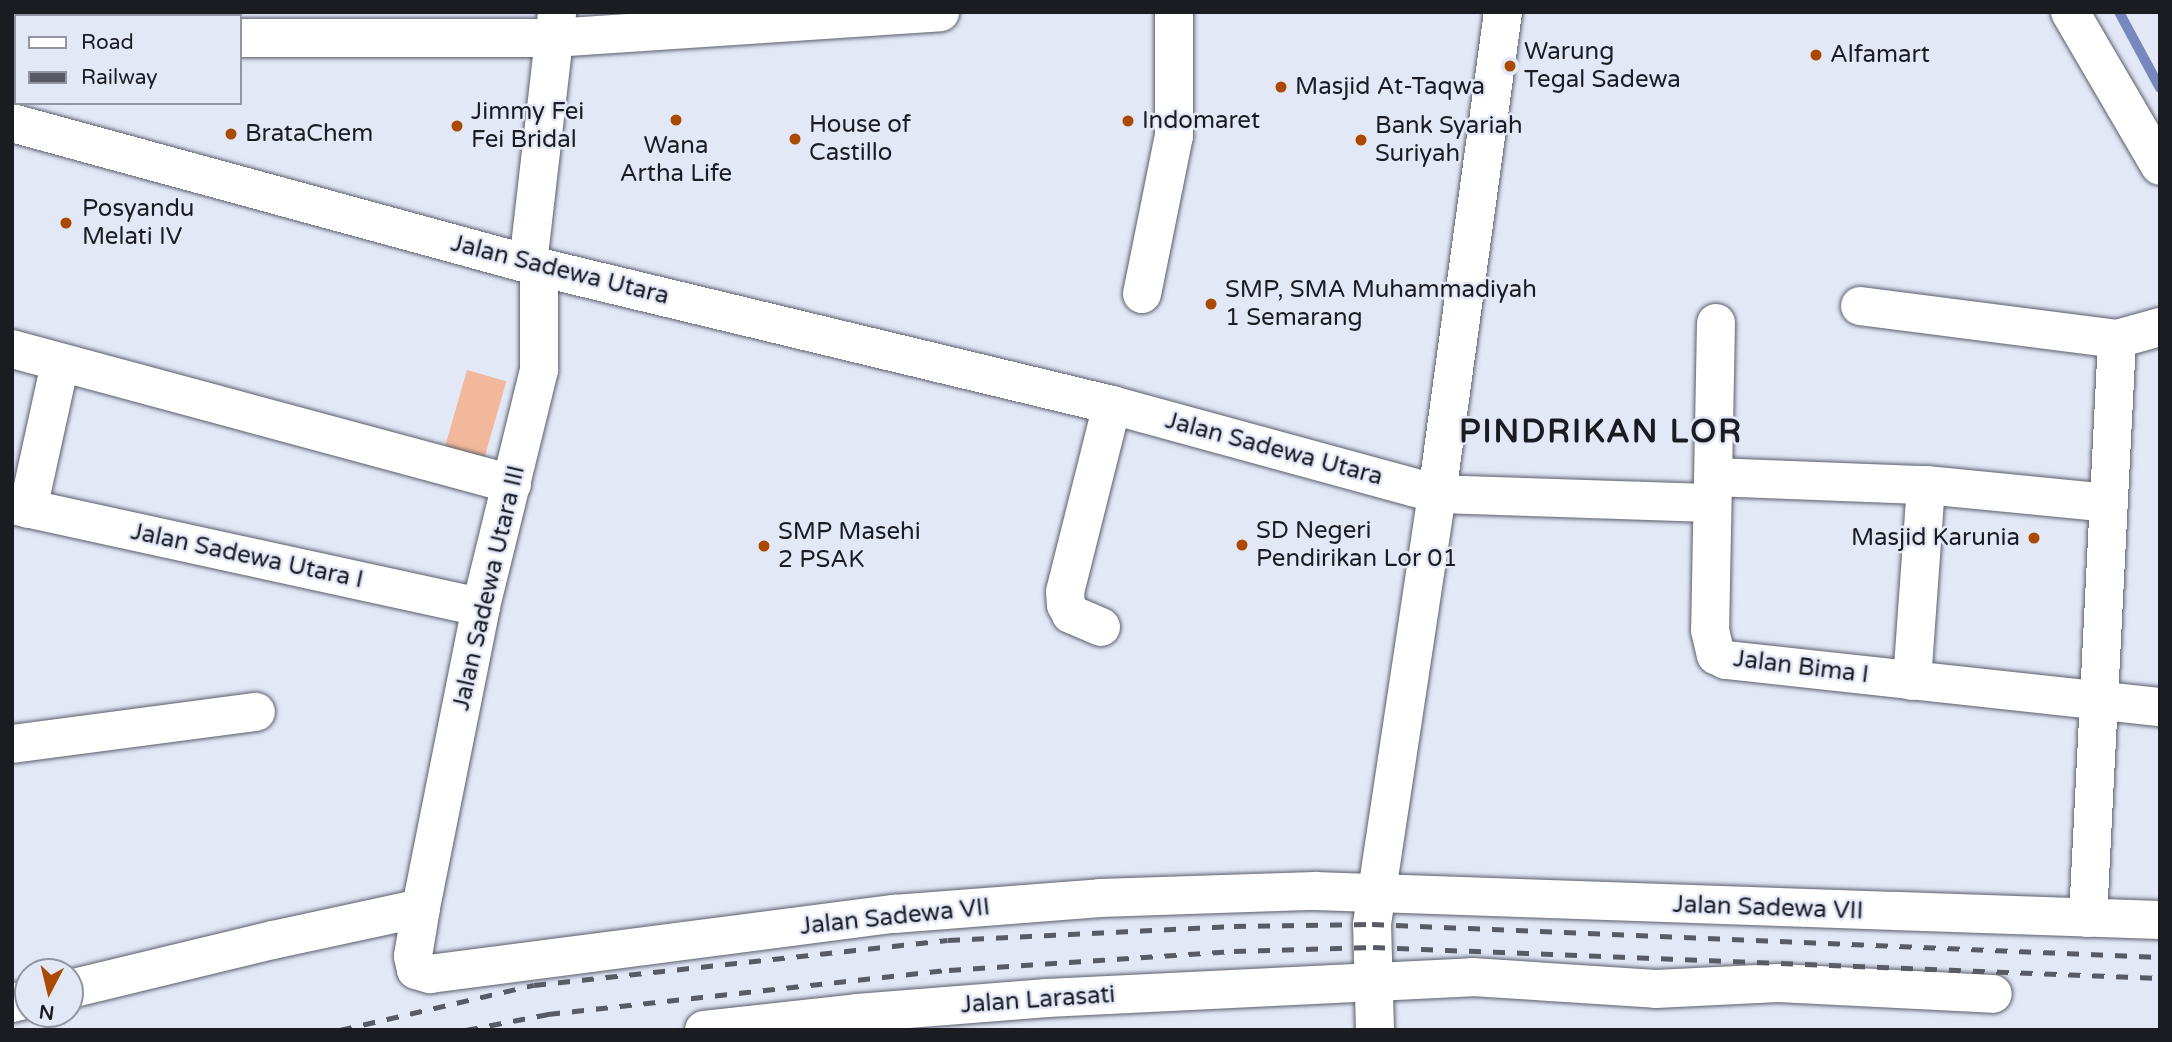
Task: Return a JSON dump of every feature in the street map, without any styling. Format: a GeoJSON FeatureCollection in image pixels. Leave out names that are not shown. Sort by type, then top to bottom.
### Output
{"type":"FeatureCollection","features":[{"type":"Feature","properties":{"kind":"street"},"geometry":{"type":"LineString","coordinates":[[242,38],[940,12]]}},
{"type":"Feature","properties":{"kind":"street"},"geometry":{"type":"LineString","coordinates":[[1142,295],[1174,136],[1174,12]]}},
{"type":"Feature","properties":{"kind":"street"},"geometry":{"type":"LineString","coordinates":[[1375,1030],[1375,904],[1437,494],[1503,12]]}},
{"type":"Feature","properties":{"kind":"street"},"geometry":{"type":"LineString","coordinates":[[2070,12],[2160,166]]}},
{"type":"Feature","properties":{"kind":"street","name":"Jalan Sadewa Utara III"},"geometry":{"type":"LineString","coordinates":[[416,970],[413,956],[421,908],[481,607],[539,370],[534,265],[555,25]]}},
{"type":"Feature","properties":{"kind":"street","name":"Jalan Sadewa Utara"},"geometry":{"type":"LineString","coordinates":[[12,123],[534,265],[1112,405],[1437,494]]}},
{"type":"Feature","properties":{"kind":"street"},"geometry":{"type":"LineString","coordinates":[[1860,306],[2117,340],[2160,327]]}},
{"type":"Feature","properties":{"kind":"street","name":"Jalan Bima I"},"geometry":{"type":"LineString","coordinates":[[1716,323],[1710,630],[1716,655],[1726,660],[2160,707]]}},
{"type":"Feature","properties":{"kind":"street"},"geometry":{"type":"LineString","coordinates":[[2088,918],[2101,701],[2117,340]]}},
{"type":"Feature","properties":{"kind":"street"},"geometry":{"type":"LineString","coordinates":[[12,349],[512,484]]}},
{"type":"Feature","properties":{"kind":"street"},"geometry":{"type":"LineString","coordinates":[[20,507],[60,363]]}},
{"type":"Feature","properties":{"kind":"street"},"geometry":{"type":"LineString","coordinates":[[1101,627],[1071,614],[1066,605],[1065,592],[1112,405]]}},
{"type":"Feature","properties":{"kind":"street"},"geometry":{"type":"LineString","coordinates":[[1437,494],[1926,485],[2108,503]]}},
{"type":"Feature","properties":{"kind":"street"},"geometry":{"type":"LineString","coordinates":[[1912,681],[1926,485]]}},
{"type":"Feature","properties":{"kind":"street","name":"Jalan Sadewa Utara I"},"geometry":{"type":"LineString","coordinates":[[20,507],[481,607]]}},
{"type":"Feature","properties":{"kind":"street"},"geometry":{"type":"LineString","coordinates":[[12,744],[256,712]]}},
{"type":"Feature","properties":{"kind":"street","name":"Jalan Sadewa VII"},"geometry":{"type":"LineString","coordinates":[[416,970],[430,974],[894,914],[1100,898],[1315,891],[1375,904],[2160,920]]}},
{"type":"Feature","properties":{"kind":"street"},"geometry":{"type":"LineString","coordinates":[[84,986],[421,908]]}},
{"type":"Feature","properties":{"kind":"street","name":"Jalan Larasati"},"geometry":{"type":"LineString","coordinates":[[704,1030],[857,1013],[1047,998],[1472,977],[1656,989],[1778,984],[1993,994]]}},
{"type":"Feature","properties":{"kind":"shaded area"},"geometry":{"type":"Polygon","coordinates":[[[467,370],[506,381],[484,461],[444,450],[467,370]]]}},
{"type":"Feature","properties":{"kind":"waterway"},"geometry":{"type":"LineString","coordinates":[[2119,12],[2160,88]]}},
{"type":"Feature","properties":{"kind":"railway"},"geometry":{"type":"LineString","coordinates":[[340,1030],[534,985],[948,940],[1234,926],[1372,924],[2160,957]]}},
{"type":"Feature","properties":{"kind":"railway"},"geometry":{"type":"LineString","coordinates":[[466,1030],[548,1014],[949,970],[1234,951],[1373,947],[2160,978]]}},
{"type":"Feature","properties":{"kind":"place","name":"Alfamart"},"geometry":{"type":"Point","coordinates":[1816,55]}},
{"type":"Feature","properties":{"kind":"place","name":"Warung Tegal Sadewa"},"geometry":{"type":"Point","coordinates":[1510,66]}},
{"type":"Feature","properties":{"kind":"place","name":"Masjid At-Taqwa"},"geometry":{"type":"Point","coordinates":[1281,87]}},
{"type":"Feature","properties":{"kind":"place","name":"Wana Artha Life"},"geometry":{"type":"Point","coordinates":[676,120]}},
{"type":"Feature","properties":{"kind":"place","name":"Indomaret"},"geometry":{"type":"Point","coordinates":[1128,121]}},
{"type":"Feature","properties":{"kind":"place","name":"Jimmy Fei Fei Bridal"},"geometry":{"type":"Point","coordinates":[457,126]}},
{"type":"Feature","properties":{"kind":"place","name":"BrataChem"},"geometry":{"type":"Point","coordinates":[231,134]}},
{"type":"Feature","properties":{"kind":"place","name":"House of Castillo"},"geometry":{"type":"Point","coordinates":[795,139]}},
{"type":"Feature","properties":{"kind":"place","name":"Bank Syariah Suriyah"},"geometry":{"type":"Point","coordinates":[1361,140]}},
{"type":"Feature","properties":{"kind":"place","name":"Posyandu Melati IV"},"geometry":{"type":"Point","coordinates":[66,223]}},
{"type":"Feature","properties":{"kind":"place","name":"SMP, SMA Muhammadiyah 1 Semarang"},"geometry":{"type":"Point","coordinates":[1211,304]}},
{"type":"Feature","properties":{"kind":"place","name":"Masjid Karunia"},"geometry":{"type":"Point","coordinates":[2034,538]}},
{"type":"Feature","properties":{"kind":"place","name":"SD Negeri Pendirikan Lor 01"},"geometry":{"type":"Point","coordinates":[1242,545]}},
{"type":"Feature","properties":{"kind":"place","name":"SMP Masehi 2 PSAK"},"geometry":{"type":"Point","coordinates":[764,546]}},
{"type":"Feature","properties":{"kind":"district","name":"PINDRIKAN LOR"},"geometry":{"type":"Point","coordinates":[1601,432]}}]}
